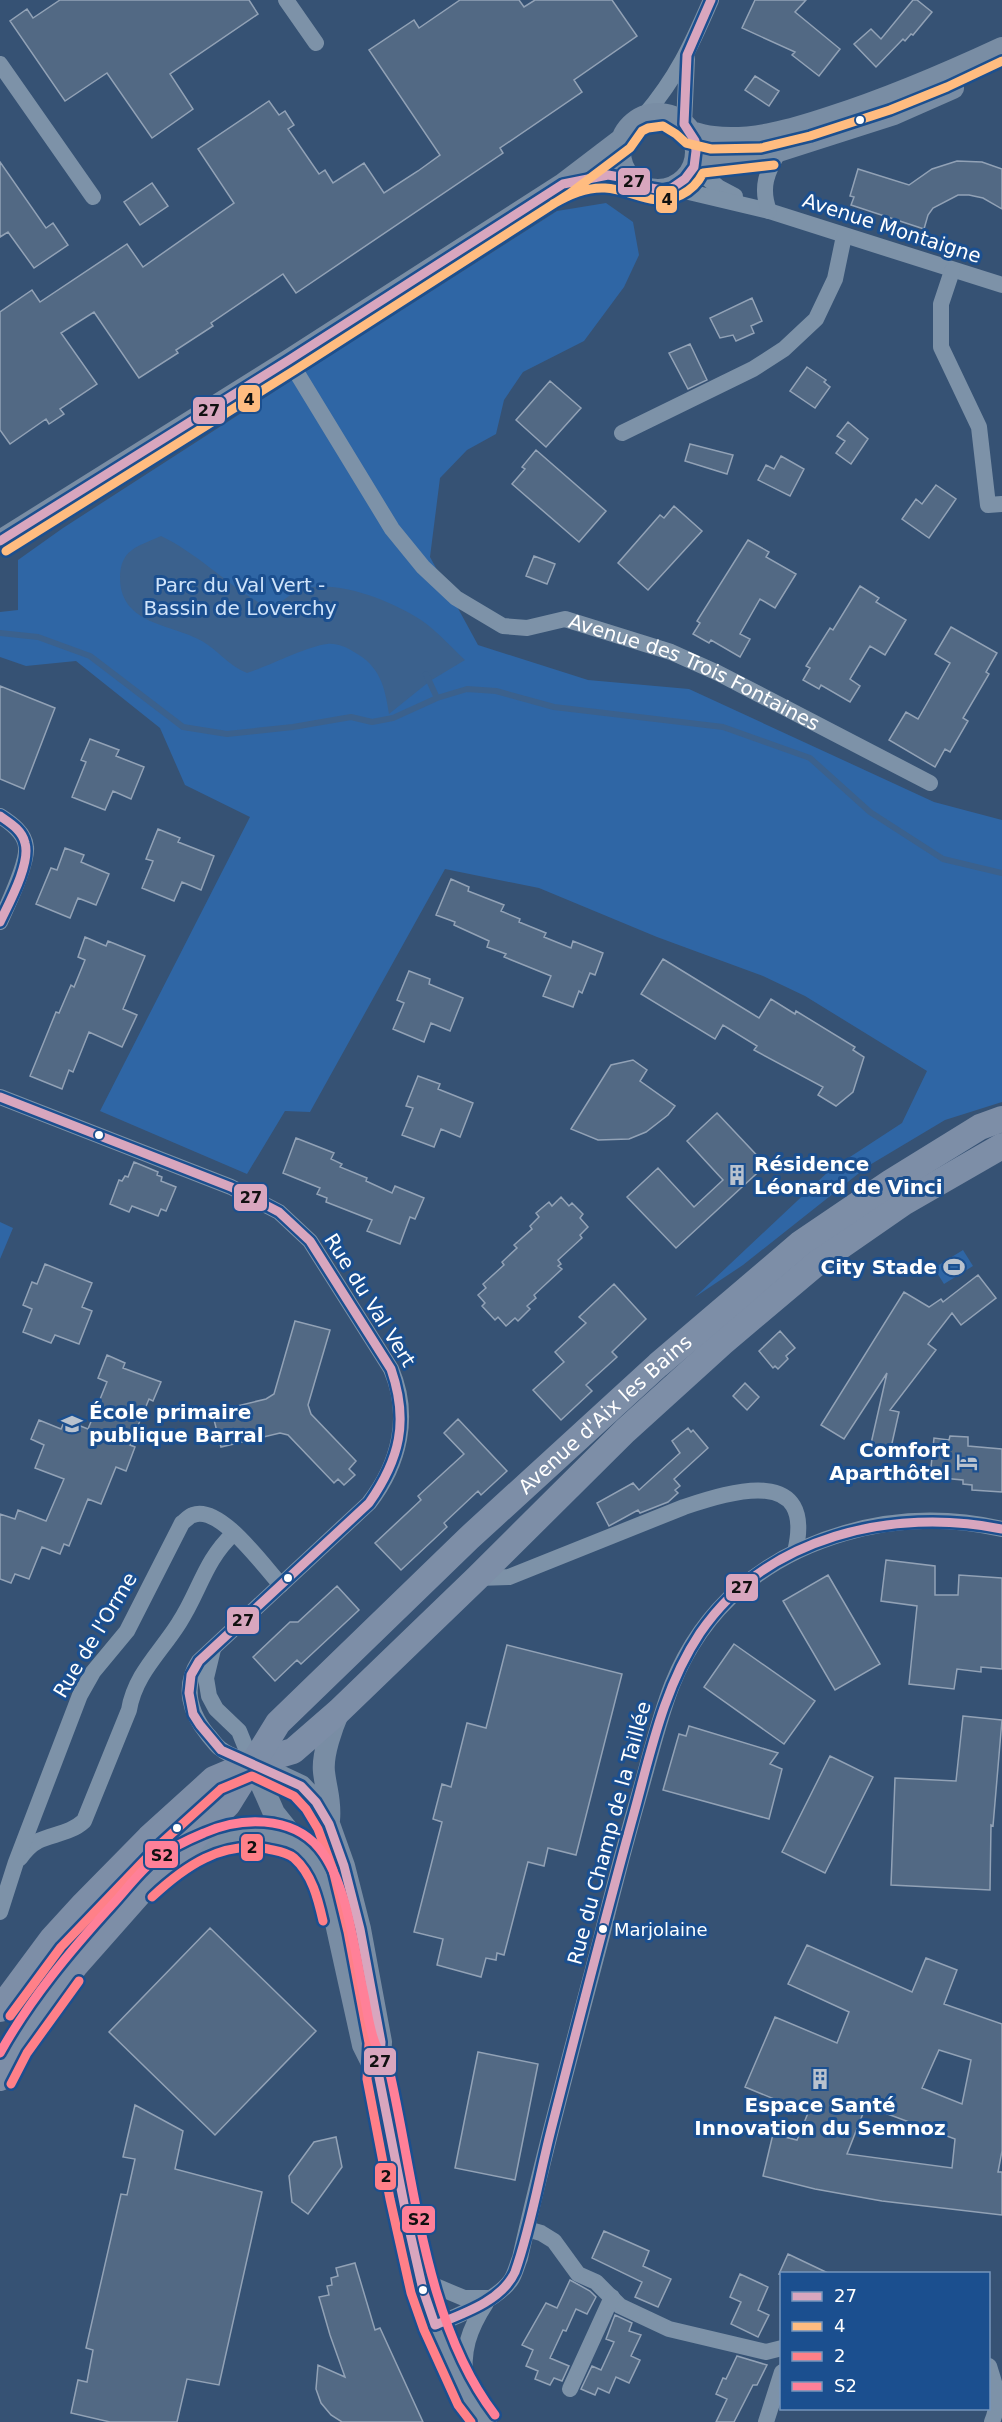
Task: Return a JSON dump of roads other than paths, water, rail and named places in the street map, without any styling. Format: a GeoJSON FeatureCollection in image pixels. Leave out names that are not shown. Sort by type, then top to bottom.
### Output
{"type":"FeatureCollection","features":[{"type":"Feature","properties":{"kind":"main road","name":"Avenue d'Aix les Bains"},"geometry":{"type":"LineString","coordinates":[[0,2079],[16,2047],[62,1982],[112,1923],[228,1804],[278,1723],[469,1538],[658,1365],[801,1243],[891,1182],[981,1127],[1002,1119]]}},
{"type":"Feature","properties":{"kind":"main road","name":"Avenue d'Aix les Bains"},"geometry":{"type":"LineString","coordinates":[[0,2009],[52,1939],[149,1838],[214,1779],[252,1763],[293,1751],[339,1711],[477,1578],[625,1431],[722,1343],[818,1262],[903,1203],[1002,1146]]}},
{"type":"Feature","properties":{"kind":"street"},"geometry":{"type":"LineString","coordinates":[[286,0],[316,44]]}},
{"type":"Feature","properties":{"kind":"street"},"geometry":{"type":"LineString","coordinates":[[687,55],[685,75],[687,128],[695,141],[694,164],[685,179],[672,188],[651,190],[631,179],[621,161],[622,139],[627,129],[644,116],[666,90],[687,55],[711,0]]}},
{"type":"Feature","properties":{"kind":"street"},"geometry":{"type":"LineString","coordinates":[[644,116],[665,114],[687,128],[714,137],[758,136],[806,125],[896,95],[1002,48]]}},
{"type":"Feature","properties":{"kind":"street"},"geometry":{"type":"LineString","coordinates":[[694,164],[769,154],[894,114],[951,89],[1002,61]]}},
{"type":"Feature","properties":{"kind":"street"},"geometry":{"type":"LineString","coordinates":[[0,64],[93,197]]}},
{"type":"Feature","properties":{"kind":"street"},"geometry":{"type":"LineString","coordinates":[[0,541],[289,360],[563,184],[622,139]]}},
{"type":"Feature","properties":{"kind":"street"},"geometry":{"type":"LineString","coordinates":[[769,211],[764,198],[764,184],[769,167],[779,151]]}},
{"type":"Feature","properties":{"kind":"street","name":"Avenue Montaigne"},"geometry":{"type":"LineString","coordinates":[[694,164],[718,187],[769,211]]}},
{"type":"Feature","properties":{"kind":"street"},"geometry":{"type":"LineString","coordinates":[[563,184],[608,175],[631,179]]}},
{"type":"Feature","properties":{"kind":"street","name":"Avenue Montaigne"},"geometry":{"type":"LineString","coordinates":[[672,188],[769,211],[1002,285]]}},
{"type":"Feature","properties":{"kind":"street"},"geometry":{"type":"LineString","coordinates":[[622,433],[753,369],[784,349],[816,319],[835,279],[844,236]]}},
{"type":"Feature","properties":{"kind":"street"},"geometry":{"type":"LineString","coordinates":[[952,271],[941,304],[941,347],[979,427],[988,505],[1002,504]]}},
{"type":"Feature","properties":{"kind":"street","name":"Avenue des Trois Fontaines"},"geometry":{"type":"LineString","coordinates":[[289,360],[392,529],[423,567],[456,598],[503,626],[527,628],[565,620],[671,652],[718,673],[930,783]]}},
{"type":"Feature","properties":{"kind":"street"},"geometry":{"type":"LineString","coordinates":[[0,816],[17,830],[26,848],[25,859],[0,922]]}},
{"type":"Feature","properties":{"kind":"street","name":"Rue du Val Vert"},"geometry":{"type":"LineString","coordinates":[[0,1097],[231,1187],[279,1212],[310,1241],[391,1369],[397,1383],[401,1418],[400,1441],[388,1474],[369,1503],[199,1660],[191,1675],[189,1693],[193,1714],[221,1750],[252,1763]]}},
{"type":"Feature","properties":{"kind":"street"},"geometry":{"type":"LineString","coordinates":[[477,1578],[509,1577],[684,1507],[747,1491],[775,1491],[789,1500],[798,1515],[800,1524],[795,1552]]}},
{"type":"Feature","properties":{"kind":"street","name":"Rue de l'Orme"},"geometry":{"type":"LineString","coordinates":[[0,1912],[16,1862],[80,1695],[93,1672],[127,1631],[182,1523],[194,1514],[206,1514],[216,1518],[234,1533],[281,1585]]}},
{"type":"Feature","properties":{"kind":"street","name":"Rue du Champ de la Taillée"},"geometry":{"type":"LineString","coordinates":[[435,2325],[463,2315],[490,2298],[511,2281],[520,2258],[615,1884],[660,1721],[672,1685],[686,1655],[734,1592],[751,1578],[795,1552],[848,1532],[897,1523],[942,1520],[977,1523],[1002,1529]]}},
{"type":"Feature","properties":{"kind":"street","name":"Rue de l'Orme"},"geometry":{"type":"LineString","coordinates":[[16,1862],[29,1846],[71,1830],[84,1821],[129,1710],[132,1693],[159,1648],[180,1623],[210,1561],[234,1533]]}},
{"type":"Feature","properties":{"kind":"street"},"geometry":{"type":"LineString","coordinates":[[213,1649],[206,1678],[209,1695],[216,1708],[239,1731],[274,1813],[317,1867],[328,1887],[363,2045],[379,2077]]}},
{"type":"Feature","properties":{"kind":"street"},"geometry":{"type":"LineString","coordinates":[[329,1824],[331,1803],[323,1769],[331,1730],[339,1711]]}},
{"type":"Feature","properties":{"kind":"street"},"geometry":{"type":"LineString","coordinates":[[252,1763],[301,1786],[316,1802],[329,1824],[344,1866],[360,1929],[381,2042],[379,2077],[421,2280],[435,2325],[469,2400],[486,2422]]}},
{"type":"Feature","properties":{"kind":"street"},"geometry":{"type":"LineString","coordinates":[[163,1869],[211,1842],[240,1833],[262,1834],[284,1840],[303,1850]]}},
{"type":"Feature","properties":{"kind":"street"},"geometry":{"type":"LineString","coordinates":[[527,2229],[541,2233],[554,2241],[578,2274],[596,2282],[620,2306],[669,2329],[766,2352],[780,2353]]}},
{"type":"Feature","properties":{"kind":"street"},"geometry":{"type":"LineString","coordinates":[[421,2280],[464,2298],[490,2298]]}},
{"type":"Feature","properties":{"kind":"street"},"geometry":{"type":"LineString","coordinates":[[570,2389],[612,2297]]}},
{"type":"Feature","properties":{"kind":"street","name":"Rue du Champ de la Taillée"},"geometry":{"type":"LineString","coordinates":[[469,2400],[463,2364],[465,2346],[475,2319],[490,2298]]}},
{"type":"Feature","properties":{"kind":"street"},"geometry":{"type":"LineString","coordinates":[[990,2371],[998,2393],[992,2422]]}},
{"type":"Feature","properties":{"kind":"street"},"geometry":{"type":"LineString","coordinates":[[766,2422],[780,2378]]}},
{"type":"Feature","properties":{"kind":"waterway"},"geometry":{"type":"LineString","coordinates":[[0,633],[38,637],[90,656],[183,727],[227,734],[293,727],[351,717],[372,722],[393,718],[437,698],[467,689],[496,691],[554,707],[723,727],[810,758],[870,812],[943,859],[1002,873]]}},
{"type":"Feature","properties":{"kind":"waterway"},"geometry":{"type":"LineString","coordinates":[[426,674],[437,698]]}},
{"type":"Feature","properties":{"kind":"place","name":"Résidence Léonard de Vinci"},"geometry":{"type":"Point","coordinates":[737,1175]}},
{"type":"Feature","properties":{"kind":"place","name":"City Stade"},"geometry":{"type":"Point","coordinates":[954,1267]}},
{"type":"Feature","properties":{"kind":"place","name":"École primaire publique Barral"},"geometry":{"type":"Point","coordinates":[72,1424]}},
{"type":"Feature","properties":{"kind":"place","name":"Comfort Aparthôtel"},"geometry":{"type":"Point","coordinates":[967,1462]}},
{"type":"Feature","properties":{"kind":"place","name":"Marjolaine"},"geometry":{"type":"Point","coordinates":[603,1929]}},
{"type":"Feature","properties":{"kind":"place","name":"Espace Santé Innovation du Semnoz"},"geometry":{"type":"Point","coordinates":[820,2079]}},
{"type":"Feature","properties":{"kind":"park label","name":"Parc du Val Vert - Bassin de Loverchy"},"geometry":{"type":"Point","coordinates":[240,596]}}]}
